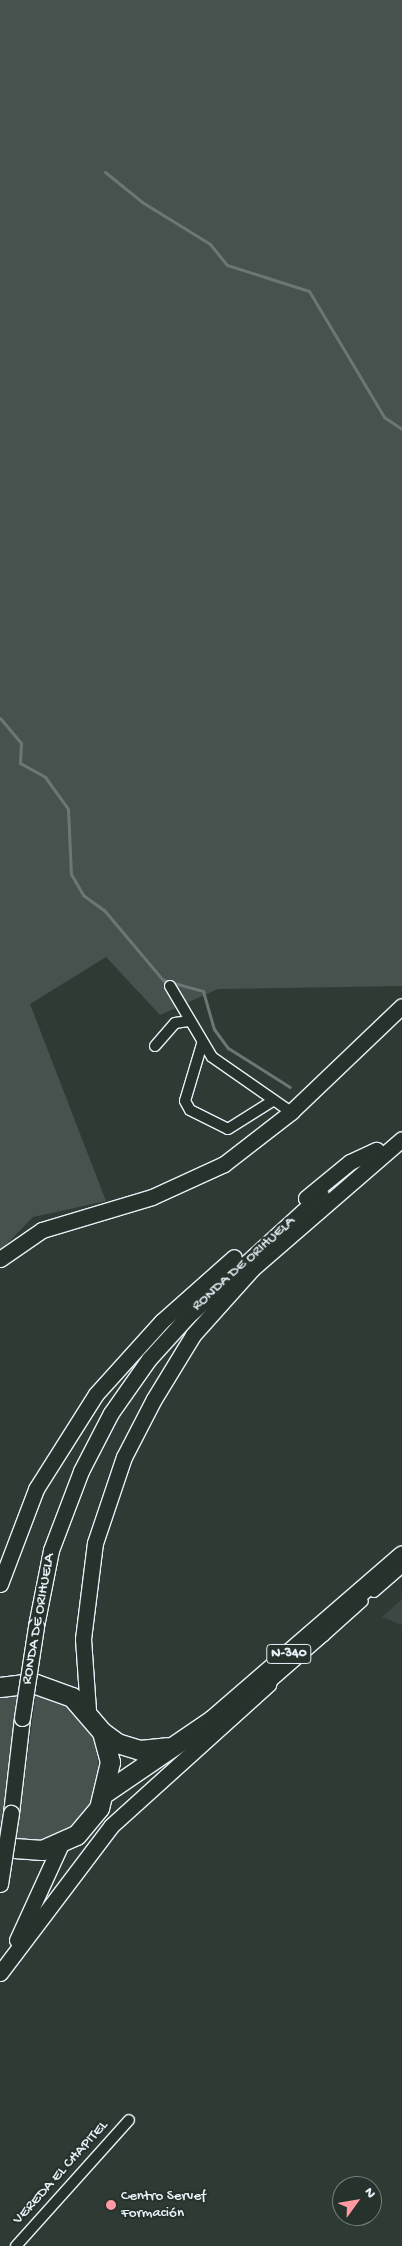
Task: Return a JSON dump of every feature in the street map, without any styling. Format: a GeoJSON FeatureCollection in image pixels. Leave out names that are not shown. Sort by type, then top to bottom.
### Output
{"type":"FeatureCollection","features":[{"type":"Feature","properties":{"kind":"highway","name":"N-340"},"geometry":{"type":"LineString","coordinates":[[106,1792],[170,1746],[213,1719],[270,1677],[316,1637],[402,1555]]}},
{"type":"Feature","properties":{"kind":"highway","name":"N-340"},"geometry":{"type":"LineString","coordinates":[[0,1687],[33,1683],[53,1687],[88,1710],[102,1732],[110,1762],[106,1792],[89,1823],[61,1844],[22,1852],[0,1847]]}},
{"type":"Feature","properties":{"kind":"highway","name":"N-340"},"geometry":{"type":"LineString","coordinates":[[102,1732],[117,1743],[140,1750],[170,1746]]}},
{"type":"Feature","properties":{"kind":"main road"},"geometry":{"type":"LineString","coordinates":[[0,1259],[42,1230],[192,1181],[253,1146],[402,1006]]}},
{"type":"Feature","properties":{"kind":"main road","name":"RONDA DE ORIHUELA"},"geometry":{"type":"LineString","coordinates":[[0,1884],[36,1626],[51,1550],[81,1471],[111,1413],[149,1359],[230,1274],[402,1128]]}},
{"type":"Feature","properties":{"kind":"main road"},"geometry":{"type":"LineString","coordinates":[[88,1710],[84,1639],[95,1543],[124,1457],[154,1399],[193,1334],[252,1269],[402,1139]]}},
{"type":"Feature","properties":{"kind":"main road"},"geometry":{"type":"LineString","coordinates":[[0,1584],[36,1489],[59,1448],[122,1362],[207,1280],[350,1162],[376,1150]]}},
{"type":"Feature","properties":{"kind":"main road"},"geometry":{"type":"LineString","coordinates":[[0,1972],[111,1826],[270,1677]]}},
{"type":"Feature","properties":{"kind":"main road"},"geometry":{"type":"LineString","coordinates":[[0,1972],[61,1844]]}},
{"type":"Feature","properties":{"kind":"street"},"geometry":{"type":"LineString","coordinates":[[170,986],[179,995],[202,1044],[220,1065],[291,1112]]}},
{"type":"Feature","properties":{"kind":"street"},"geometry":{"type":"LineString","coordinates":[[155,1046],[175,1023],[190,1021]]}},
{"type":"Feature","properties":{"kind":"street"},"geometry":{"type":"LineString","coordinates":[[202,1044],[185,1101],[190,1110],[228,1129],[274,1100]]}},
{"type":"Feature","properties":{"kind":"street"},"geometry":{"type":"LineString","coordinates":[[316,1637],[402,1568]]}},
{"type":"Feature","properties":{"kind":"street","name":"VEREDA EL CHAPITEL"},"geometry":{"type":"LineString","coordinates":[[16,2246],[128,2120]]}},
{"type":"Feature","properties":{"kind":"shaded area"},"geometry":{"type":"Polygon","coordinates":[[[0,0],[402,0],[402,986],[218,989],[160,1015],[106,957],[30,1004],[106,1201],[33,1217],[0,1251],[0,0]]]}},
{"type":"Feature","properties":{"kind":"shaded area"},"geometry":{"type":"Polygon","coordinates":[[[402,1599],[402,1625],[382,1617],[402,1599]]]}},
{"type":"Feature","properties":{"kind":"shaded area"},"geometry":{"type":"Polygon","coordinates":[[[18,1693],[0,1831],[0,1697],[18,1693]]]}},
{"type":"Feature","properties":{"kind":"shaded area"},"geometry":{"type":"Polygon","coordinates":[[[36,1693],[67,1705],[94,1736],[100,1776],[91,1804],[70,1827],[40,1841],[16,1841],[36,1693]]]}},
{"type":"Feature","properties":{"kind":"waterway"},"geometry":{"type":"LineString","coordinates":[[105,172],[142,202],[210,244],[227,265],[309,291],[384,417],[402,429]]}},
{"type":"Feature","properties":{"kind":"waterway"},"geometry":{"type":"LineString","coordinates":[[0,718],[21,743],[20,763],[45,777],[68,809],[71,874],[83,895],[104,910],[163,980],[203,991],[214,1029],[228,1048],[290,1087]]}},
{"type":"Feature","properties":{"kind":"place","name":"Centro Servef Formación"},"geometry":{"type":"Point","coordinates":[111,2205]}}]}
